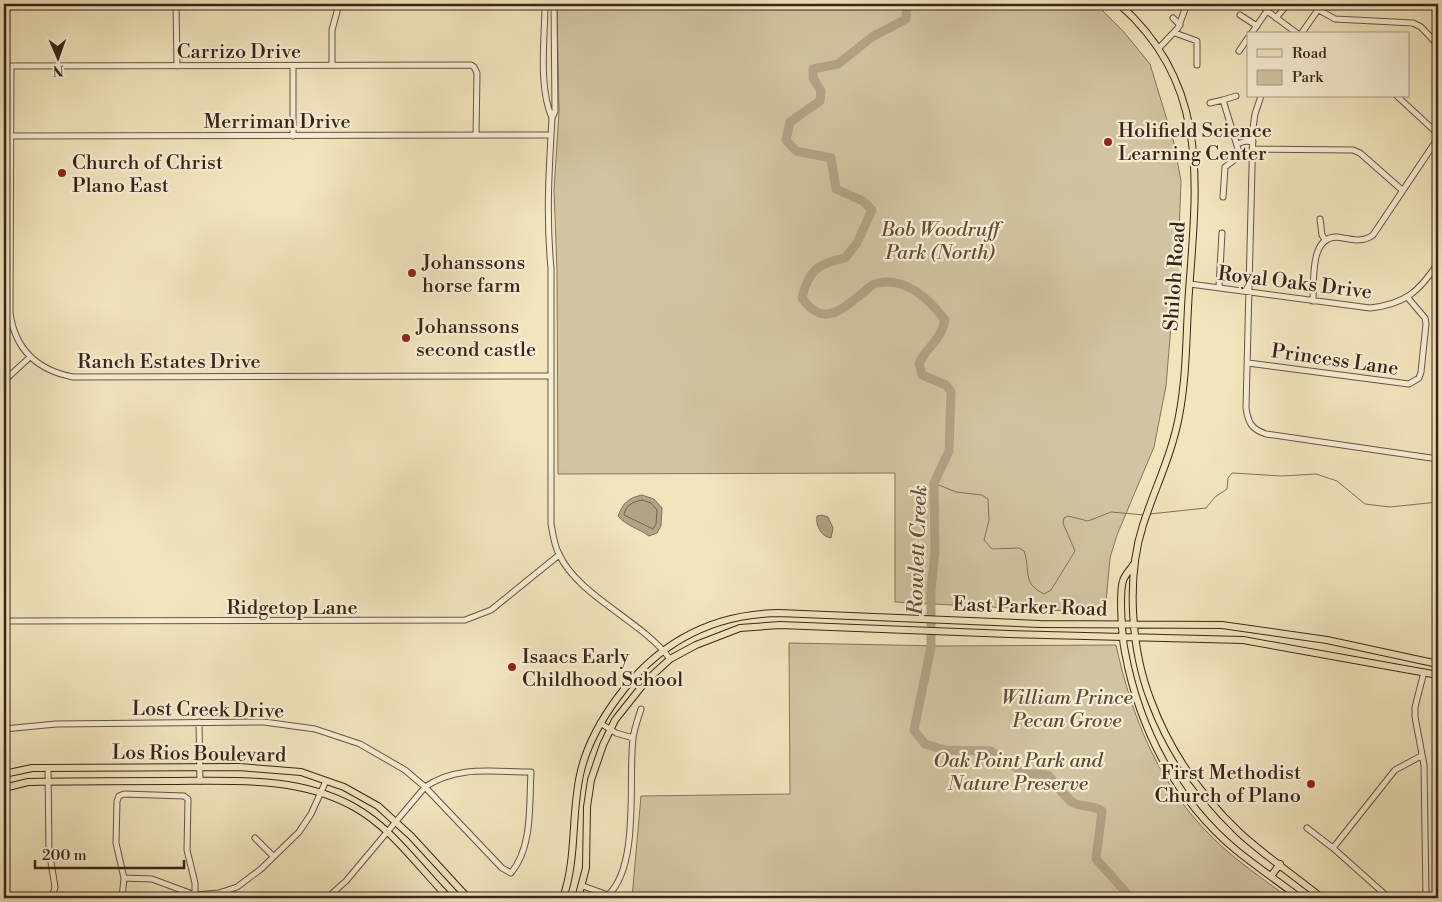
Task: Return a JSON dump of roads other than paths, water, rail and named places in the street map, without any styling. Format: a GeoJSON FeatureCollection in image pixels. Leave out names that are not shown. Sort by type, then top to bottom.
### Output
{"type":"FeatureCollection","features":[{"type":"Feature","properties":{"kind":"main road","name":"Shiloh Road"},"geometry":{"type":"LineString","coordinates":[[1119,4],[1140,23],[1159,48],[1174,75],[1184,103],[1194,151],[1194,225],[1180,407],[1168,459],[1144,520],[1133,565],[1137,654],[1151,703],[1174,750],[1188,773],[1212,804],[1241,834],[1322,898]]}},
{"type":"Feature","properties":{"kind":"main road","name":"Shiloh Road"},"geometry":{"type":"LineString","coordinates":[[1133,565],[1122,580],[1122,637],[1139,709],[1163,760],[1186,796],[1203,817],[1237,850],[1300,898]]}},
{"type":"Feature","properties":{"kind":"main road","name":"East Parker Road"},"geometry":{"type":"LineString","coordinates":[[563,898],[572,865],[580,775],[586,754],[600,723],[629,681],[663,650],[689,634],[722,621],[750,615],[780,613],[1010,623],[1222,626],[1295,635],[1374,649],[1438,664]]}},
{"type":"Feature","properties":{"kind":"main road"},"geometry":{"type":"LineString","coordinates":[[780,613],[780,625]]}},
{"type":"Feature","properties":{"kind":"main road"},"geometry":{"type":"LineString","coordinates":[[722,621],[726,633]]}},
{"type":"Feature","properties":{"kind":"main road","name":"East Parker Road"},"geometry":{"type":"LineString","coordinates":[[578,898],[583,886],[586,868],[587,806],[590,785],[596,762],[610,730],[634,693],[670,659],[696,645],[740,628],[780,625],[1009,634],[1243,640],[1438,675]]}},
{"type":"Feature","properties":{"kind":"main road"},"geometry":{"type":"LineString","coordinates":[[1292,648],[1295,635]]}},
{"type":"Feature","properties":{"kind":"main road"},"geometry":{"type":"LineString","coordinates":[[1424,672],[1427,661]]}},
{"type":"Feature","properties":{"kind":"main road","name":"Los Rios Boulevard"},"geometry":{"type":"LineString","coordinates":[[4,774],[32,768],[200,768],[239,766],[280,768],[300,772],[364,797],[378,806],[468,898]]}},
{"type":"Feature","properties":{"kind":"main road","name":"Los Rios Boulevard"},"geometry":{"type":"LineString","coordinates":[[4,788],[28,782],[200,781],[284,783],[321,793],[354,806],[372,818],[449,898]]}},
{"type":"Feature","properties":{"kind":"main road"},"geometry":{"type":"LineString","coordinates":[[1271,876],[1280,864]]}},
{"type":"Feature","properties":{"kind":"street"},"geometry":{"type":"LineString","coordinates":[[176,4],[177,66]]}},
{"type":"Feature","properties":{"kind":"street"},"geometry":{"type":"LineString","coordinates":[[332,64],[332,30],[339,4]]}},
{"type":"Feature","properties":{"kind":"street"},"geometry":{"type":"LineString","coordinates":[[545,4],[544,82],[552,118],[548,184],[548,240],[551,268],[551,524],[559,555],[583,584],[646,632],[670,659]]}},
{"type":"Feature","properties":{"kind":"street"},"geometry":{"type":"LineString","coordinates":[[552,118],[555,111],[554,4]]}},
{"type":"Feature","properties":{"kind":"street"},"geometry":{"type":"LineString","coordinates":[[1159,48],[1175,33],[1180,25],[1187,4]]}},
{"type":"Feature","properties":{"kind":"street"},"geometry":{"type":"LineString","coordinates":[[1262,4],[1276,18],[1297,32]]}},
{"type":"Feature","properties":{"kind":"street"},"geometry":{"type":"LineString","coordinates":[[1302,32],[1322,4]]}},
{"type":"Feature","properties":{"kind":"street"},"geometry":{"type":"LineString","coordinates":[[1276,18],[1287,5]]}},
{"type":"Feature","properties":{"kind":"street"},"geometry":{"type":"LineString","coordinates":[[1318,10],[1335,19],[1413,23],[1421,27],[1438,45]]}},
{"type":"Feature","properties":{"kind":"street"},"geometry":{"type":"LineString","coordinates":[[1252,32],[1268,11]]}},
{"type":"Feature","properties":{"kind":"street"},"geometry":{"type":"LineString","coordinates":[[1240,15],[1257,26]]}},
{"type":"Feature","properties":{"kind":"street"},"geometry":{"type":"LineString","coordinates":[[1173,18],[1180,25]]}},
{"type":"Feature","properties":{"kind":"street"},"geometry":{"type":"LineString","coordinates":[[1175,33],[1197,41],[1197,65]]}},
{"type":"Feature","properties":{"kind":"street"},"geometry":{"type":"LineString","coordinates":[[1239,51],[1247,39]]}},
{"type":"Feature","properties":{"kind":"street","name":"Carrizo Drive"},"geometry":{"type":"LineString","coordinates":[[4,66],[466,65],[474,67],[477,73],[476,135]]}},
{"type":"Feature","properties":{"kind":"street","name":"Ranch Estates Drive"},"geometry":{"type":"LineString","coordinates":[[11,66],[7,136],[10,313],[16,336],[30,357],[50,371],[73,377],[551,376]]}},
{"type":"Feature","properties":{"kind":"street"},"geometry":{"type":"LineString","coordinates":[[293,66],[293,136]]}},
{"type":"Feature","properties":{"kind":"street"},"geometry":{"type":"LineString","coordinates":[[1210,103],[1236,96]]}},
{"type":"Feature","properties":{"kind":"street"},"geometry":{"type":"LineString","coordinates":[[1260,98],[1255,114],[1252,149],[1246,408],[1249,423],[1254,429],[1266,434],[1438,459]]}},
{"type":"Feature","properties":{"kind":"street"},"geometry":{"type":"LineString","coordinates":[[1399,98],[1438,134]]}},
{"type":"Feature","properties":{"kind":"street"},"geometry":{"type":"LineString","coordinates":[[1223,100],[1237,149],[1234,161],[1225,167],[1224,197]]}},
{"type":"Feature","properties":{"kind":"street","name":"Merriman Drive"},"geometry":{"type":"LineString","coordinates":[[7,136],[551,135]]}},
{"type":"Feature","properties":{"kind":"street"},"geometry":{"type":"LineString","coordinates":[[1313,301],[1317,250],[1325,240],[1332,237],[1368,239],[1377,232],[1402,190],[1438,138]]}},
{"type":"Feature","properties":{"kind":"street"},"geometry":{"type":"LineString","coordinates":[[1237,149],[1246,141],[1253,142]]}},
{"type":"Feature","properties":{"kind":"street"},"geometry":{"type":"LineString","coordinates":[[1237,149],[1252,157]]}},
{"type":"Feature","properties":{"kind":"street"},"geometry":{"type":"LineString","coordinates":[[1252,149],[1353,150],[1402,190]]}},
{"type":"Feature","properties":{"kind":"street"},"geometry":{"type":"LineString","coordinates":[[1320,219],[1322,235],[1325,240]]}},
{"type":"Feature","properties":{"kind":"street"},"geometry":{"type":"LineString","coordinates":[[1219,288],[1222,233]]}},
{"type":"Feature","properties":{"kind":"street","name":"Royal Oaks Drive"},"geometry":{"type":"LineString","coordinates":[[1190,284],[1370,308],[1384,307],[1408,298],[1426,281],[1438,264]]}},
{"type":"Feature","properties":{"kind":"street","name":"Princess Lane"},"geometry":{"type":"LineString","coordinates":[[1248,363],[1409,384],[1419,378],[1422,372],[1426,324],[1425,318],[1408,298]]}},
{"type":"Feature","properties":{"kind":"street"},"geometry":{"type":"LineString","coordinates":[[4,381],[30,357]]}},
{"type":"Feature","properties":{"kind":"street","name":"Ridgetop Lane"},"geometry":{"type":"LineString","coordinates":[[4,621],[465,620],[491,610],[559,555]]}},
{"type":"Feature","properties":{"kind":"street"},"geometry":{"type":"LineString","coordinates":[[1424,672],[1415,707],[1421,756],[1424,765],[1426,898]]}},
{"type":"Feature","properties":{"kind":"street"},"geometry":{"type":"LineString","coordinates":[[583,886],[608,895],[623,867],[630,840],[633,738],[641,709]]}},
{"type":"Feature","properties":{"kind":"street"},"geometry":{"type":"LineString","coordinates":[[199,722],[200,781]]}},
{"type":"Feature","properties":{"kind":"street","name":"Lost Creek Drive"},"geometry":{"type":"LineString","coordinates":[[4,729],[56,724],[199,722],[264,722],[315,729],[353,742],[385,757],[425,787],[502,868],[511,873],[517,866],[525,846],[531,772],[461,772],[444,775],[425,787]]}},
{"type":"Feature","properties":{"kind":"street"},"geometry":{"type":"LineString","coordinates":[[600,723],[627,738],[633,738]]}},
{"type":"Feature","properties":{"kind":"street"},"geometry":{"type":"LineString","coordinates":[[1333,848],[1395,770],[1421,756]]}},
{"type":"Feature","properties":{"kind":"street"},"geometry":{"type":"LineString","coordinates":[[48,769],[49,850],[55,887],[52,898]]}},
{"type":"Feature","properties":{"kind":"street"},"geometry":{"type":"LineString","coordinates":[[124,878],[152,879],[195,895],[219,893],[237,887],[301,830],[326,781]]}},
{"type":"Feature","properties":{"kind":"street"},"geometry":{"type":"LineString","coordinates":[[327,898],[346,881],[425,787]]}},
{"type":"Feature","properties":{"kind":"street"},"geometry":{"type":"LineString","coordinates":[[122,898],[124,878],[116,842],[118,796],[124,794],[187,797],[187,850],[195,883],[195,895]]}},
{"type":"Feature","properties":{"kind":"street"},"geometry":{"type":"LineString","coordinates":[[1307,828],[1333,848],[1389,898]]}},
{"type":"Feature","properties":{"kind":"street"},"geometry":{"type":"LineString","coordinates":[[255,838],[273,856]]}},
{"type":"Feature","properties":{"kind":"water"},"geometry":{"type":"Polygon","coordinates":[[[642,495],[654,499],[662,508],[661,526],[657,533],[649,536],[618,516],[627,502],[642,495]]]}},
{"type":"Feature","properties":{"kind":"water"},"geometry":{"type":"Polygon","coordinates":[[[817,516],[828,517],[833,528],[831,538],[825,536],[818,527],[817,516]]]}},
{"type":"Feature","properties":{"kind":"waterway","name":"Rowlett Creek"},"geometry":{"type":"LineString","coordinates":[[907,4],[906,19],[872,37],[838,64],[813,69],[813,78],[821,91],[820,101],[790,122],[786,140],[796,151],[831,158],[836,189],[863,201],[872,210],[857,243],[845,258],[828,262],[816,269],[811,274],[802,298],[818,313],[833,313],[849,304],[876,283],[898,283],[925,298],[945,320],[941,333],[919,363],[922,375],[946,385],[951,392],[949,451],[934,483],[935,552],[931,590],[931,647],[914,730],[925,744],[945,750],[991,751],[1024,773],[1048,775],[1072,802],[1102,811],[1096,859],[1131,898]]}},
{"type":"Feature","properties":{"kind":"waterway"},"geometry":{"type":"LineString","coordinates":[[1150,514],[1206,508],[1215,497],[1227,489],[1228,478],[1232,473],[1282,476],[1316,474],[1337,481],[1365,504],[1390,507],[1438,502]]}},
{"type":"Feature","properties":{"kind":"waterway"},"geometry":{"type":"LineString","coordinates":[[934,483],[956,492],[982,495],[988,499],[989,520],[984,540],[992,549],[1019,548],[1024,551],[1029,581],[1037,590],[1044,594],[1051,590],[1075,551],[1063,523],[1064,518],[1068,516],[1088,521],[1111,512],[1144,515]]}},
{"type":"Feature","properties":{"kind":"place","name":"Holifield Science Learning Center"},"geometry":{"type":"Point","coordinates":[1108,142]}},
{"type":"Feature","properties":{"kind":"place","name":"Church of Christ Plano East"},"geometry":{"type":"Point","coordinates":[62,173]}},
{"type":"Feature","properties":{"kind":"place","name":"Johanssons horse farm"},"geometry":{"type":"Point","coordinates":[412,273]}},
{"type":"Feature","properties":{"kind":"place","name":"Johanssons second castle"},"geometry":{"type":"Point","coordinates":[406,338]}},
{"type":"Feature","properties":{"kind":"place","name":"Isaacs Early Childhood School"},"geometry":{"type":"Point","coordinates":[512,667]}},
{"type":"Feature","properties":{"kind":"place","name":"First Methodist Church of Plano"},"geometry":{"type":"Point","coordinates":[1311,784]}},
{"type":"Feature","properties":{"kind":"park label","name":"Bob Woodruff Park (North)"},"geometry":{"type":"Point","coordinates":[940,240]}},
{"type":"Feature","properties":{"kind":"park label","name":"William Prince Pecan Grove"},"geometry":{"type":"Point","coordinates":[1067,708]}},
{"type":"Feature","properties":{"kind":"park label","name":"Oak Point Park and Nature Preserve"},"geometry":{"type":"Point","coordinates":[1018,772]}}]}
